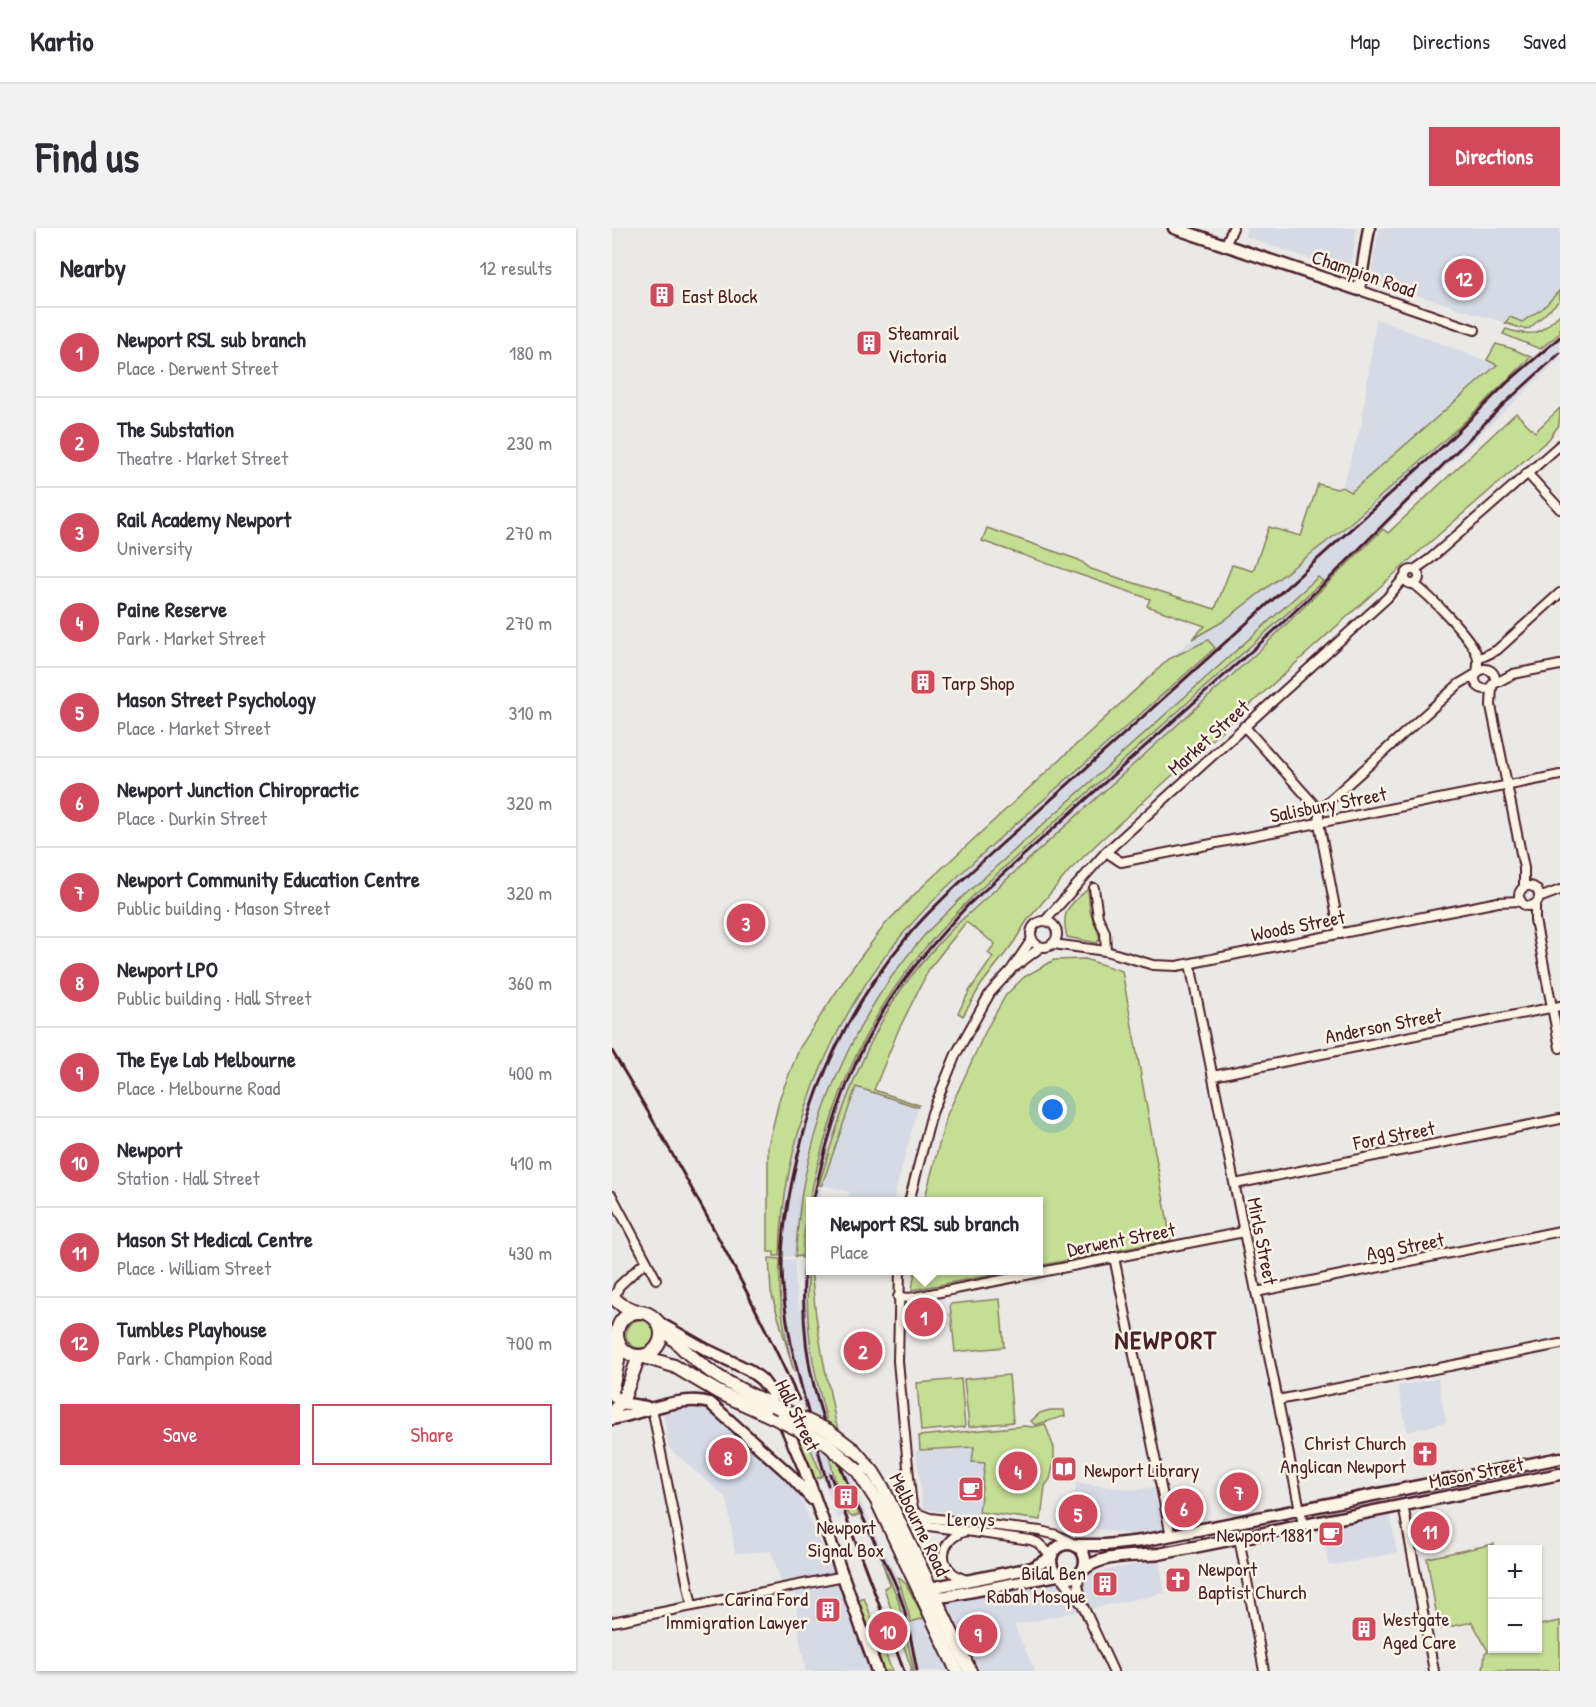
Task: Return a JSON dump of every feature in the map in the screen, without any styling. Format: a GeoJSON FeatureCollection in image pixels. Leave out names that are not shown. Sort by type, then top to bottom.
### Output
{"type":"FeatureCollection","features":[{"type":"Feature","properties":{"kind":"main road"},"geometry":{"type":"LineString","coordinates":[[612,1326],[626,1352],[640,1356],[652,1352],[660,1343],[662,1332],[658,1322],[651,1315],[622,1306],[613,1298]]}},
{"type":"Feature","properties":{"kind":"main road"},"geometry":{"type":"LineString","coordinates":[[612,1388],[618,1367],[618,1329],[623,1319],[633,1313],[641,1312]]}},
{"type":"Feature","properties":{"kind":"main road","name":"Melbourne Road"},"geometry":{"type":"LineString","coordinates":[[658,1322],[684,1352],[707,1370],[749,1394],[829,1431],[854,1450],[873,1472],[883,1488],[929,1594],[957,1671]]}},
{"type":"Feature","properties":{"kind":"main road"},"geometry":{"type":"LineString","coordinates":[[612,1413],[617,1398],[640,1356]]}},
{"type":"Feature","properties":{"kind":"main road","name":"Melbourne Road"},"geometry":{"type":"LineString","coordinates":[[640,1356],[674,1366],[718,1392],[826,1443],[857,1470],[872,1490],[970,1671]]}},
{"type":"Feature","properties":{"kind":"street","name":"Champion Road"},"geometry":{"type":"LineString","coordinates":[[1174,228],[1475,330]]}},
{"type":"Feature","properties":{"kind":"street"},"geometry":{"type":"LineString","coordinates":[[1225,246],[1233,228]]}},
{"type":"Feature","properties":{"kind":"street"},"geometry":{"type":"LineString","coordinates":[[1359,290],[1369,228]]}},
{"type":"Feature","properties":{"kind":"street","name":"Market Street"},"geometry":{"type":"LineString","coordinates":[[1546,456],[1560,438]]}},
{"type":"Feature","properties":{"kind":"street","name":"Market Street"},"geometry":{"type":"LineString","coordinates":[[1045,921],[1106,852],[1387,598],[1413,578],[1430,559],[1560,445]]}},
{"type":"Feature","properties":{"kind":"street"},"geometry":{"type":"LineString","coordinates":[[1527,473],[1560,509]]}},
{"type":"Feature","properties":{"kind":"street"},"geometry":{"type":"LineString","coordinates":[[1413,578],[1469,641],[1479,648],[1481,658],[1495,678],[1491,706],[1535,920],[1556,1007],[1560,1048]]}},
{"type":"Feature","properties":{"kind":"street"},"geometry":{"type":"LineString","coordinates":[[1491,706],[1475,680],[1481,658],[1497,650],[1560,594]]}},
{"type":"Feature","properties":{"kind":"street"},"geometry":{"type":"LineString","coordinates":[[1454,688],[1468,685],[1486,689],[1513,674],[1560,665]]}},
{"type":"Feature","properties":{"kind":"street"},"geometry":{"type":"LineString","coordinates":[[1319,810],[1461,682],[1484,669],[1513,674]]}},
{"type":"Feature","properties":{"kind":"street"},"geometry":{"type":"LineString","coordinates":[[1244,726],[1319,810],[1319,823],[1340,934]]}},
{"type":"Feature","properties":{"kind":"street","name":"Salisbury Street"},"geometry":{"type":"LineString","coordinates":[[1106,852],[1121,862],[1560,775]]}},
{"type":"Feature","properties":{"kind":"street"},"geometry":{"type":"LineString","coordinates":[[1094,888],[1098,917],[1105,933],[1106,951]]}},
{"type":"Feature","properties":{"kind":"street","name":"Woods Street"},"geometry":{"type":"LineString","coordinates":[[1053,944],[1106,951],[1165,967],[1190,964],[1560,889]]}},
{"type":"Feature","properties":{"kind":"street","name":"Market Street"},"geometry":{"type":"LineString","coordinates":[[1056,930],[1059,907]]}},
{"type":"Feature","properties":{"kind":"street"},"geometry":{"type":"LineString","coordinates":[[910,1197],[932,1113],[952,1064],[990,993],[1011,970],[1032,939],[1033,926],[1045,921],[1056,930],[1053,944],[1041,947],[1011,970]]}},
{"type":"Feature","properties":{"kind":"street","name":"Woods Street"},"geometry":{"type":"LineString","coordinates":[[1056,930],[1076,946]]}},
{"type":"Feature","properties":{"kind":"street"},"geometry":{"type":"LineString","coordinates":[[1032,939],[1041,947]]}},
{"type":"Feature","properties":{"kind":"street","name":"Mirls Street"},"geometry":{"type":"LineString","coordinates":[[1190,964],[1303,1525]]}},
{"type":"Feature","properties":{"kind":"street","name":"Anderson Street"},"geometry":{"type":"LineString","coordinates":[[1213,1076],[1556,1007]]}},
{"type":"Feature","properties":{"kind":"street","name":"Ford Street"},"geometry":{"type":"LineString","coordinates":[[1235,1184],[1560,1119]]}},
{"type":"Feature","properties":{"kind":"street"},"geometry":{"type":"LineString","coordinates":[[612,1196],[656,1279]]}},
{"type":"Feature","properties":{"kind":"street","name":"Agg Street"},"geometry":{"type":"LineString","coordinates":[[1256,1292],[1560,1231]]}},
{"type":"Feature","properties":{"kind":"street","name":"Derwent Street"},"geometry":{"type":"LineString","coordinates":[[1043,1271],[1244,1232]]}},
{"type":"Feature","properties":{"kind":"street"},"geometry":{"type":"LineString","coordinates":[[1114,1257],[1171,1536]]}},
{"type":"Feature","properties":{"kind":"street"},"geometry":{"type":"LineString","coordinates":[[613,1298],[620,1286],[646,1261]]}},
{"type":"Feature","properties":{"kind":"street"},"geometry":{"type":"LineString","coordinates":[[900,1275],[898,1361],[914,1512],[919,1521],[925,1525],[1031,1540],[1038,1543],[1052,1556],[1052,1568],[1083,1606]]}},
{"type":"Feature","properties":{"kind":"street","name":"Derwent Street"},"geometry":{"type":"LineString","coordinates":[[898,1298],[910,1298],[1024,1275]]}},
{"type":"Feature","properties":{"kind":"street","name":"Hall Street"},"geometry":{"type":"LineString","coordinates":[[658,1322],[705,1349],[750,1370],[762,1380],[777,1403],[801,1460],[877,1671]]}},
{"type":"Feature","properties":{"kind":"street"},"geometry":{"type":"LineString","coordinates":[[1278,1400],[1560,1344]]}},
{"type":"Feature","properties":{"kind":"street","name":"Hall Street"},"geometry":{"type":"LineString","coordinates":[[617,1398],[652,1408]]}},
{"type":"Feature","properties":{"kind":"street","name":"Hall Street"},"geometry":{"type":"LineString","coordinates":[[612,1419],[652,1408],[695,1401],[710,1403],[785,1471],[807,1493],[818,1509]]}},
{"type":"Feature","properties":{"kind":"street"},"geometry":{"type":"LineString","coordinates":[[652,1408],[692,1606]]}},
{"type":"Feature","properties":{"kind":"street","name":"Mason Street"},"geometry":{"type":"LineString","coordinates":[[1074,1545],[1127,1543],[1171,1536],[1560,1458]]}},
{"type":"Feature","properties":{"kind":"street"},"geometry":{"type":"LineString","coordinates":[[785,1471],[796,1471],[801,1460]]}},
{"type":"Feature","properties":{"kind":"street","name":"Mason Street"},"geometry":{"type":"LineString","coordinates":[[1081,1572],[1091,1563],[1102,1560],[1155,1555],[1560,1474]]}},
{"type":"Feature","properties":{"kind":"street"},"geometry":{"type":"LineString","coordinates":[[1403,1505],[1434,1671]]}},
{"type":"Feature","properties":{"kind":"street"},"geometry":{"type":"LineString","coordinates":[[914,1512],[930,1518],[1052,1533],[1074,1545],[1084,1555],[1085,1563],[1078,1584],[1083,1606],[1113,1671]]}},
{"type":"Feature","properties":{"kind":"street"},"geometry":{"type":"LineString","coordinates":[[968,1531],[951,1539],[945,1548],[944,1556],[952,1574],[969,1580]]}},
{"type":"Feature","properties":{"kind":"street"},"geometry":{"type":"LineString","coordinates":[[1239,1538],[1264,1671]]}},
{"type":"Feature","properties":{"kind":"street"},"geometry":{"type":"LineString","coordinates":[[929,1594],[969,1580],[1032,1568],[1052,1556],[1060,1546],[1074,1545]]}},
{"type":"Feature","properties":{"kind":"street"},"geometry":{"type":"LineString","coordinates":[[929,1594],[1059,1575],[1071,1578],[1081,1572]]}},
{"type":"Feature","properties":{"kind":"street"},"geometry":{"type":"LineString","coordinates":[[612,1622],[844,1576]]}},
{"type":"Feature","properties":{"kind":"shaded area"},"geometry":{"type":"Polygon","coordinates":[[[1248,228],[1357,228],[1350,268],[1342,270],[1244,236],[1248,228]]]}},
{"type":"Feature","properties":{"kind":"shaded area"},"geometry":{"type":"Polygon","coordinates":[[[1379,228],[1560,228],[1560,290],[1536,313],[1522,322],[1510,318],[1505,323],[1370,280],[1379,228]]]}},
{"type":"Feature","properties":{"kind":"shaded area"},"geometry":{"type":"Polygon","coordinates":[[[1376,319],[1498,365],[1351,492],[1342,487],[1361,426],[1376,319]]]}},
{"type":"Feature","properties":{"kind":"shaded area"},"geometry":{"type":"Polygon","coordinates":[[[1560,333],[1560,358],[1431,481],[1261,649],[969,911],[919,967],[892,1004],[869,1047],[849,1092],[819,1184],[822,1185],[820,1197],[810,1197],[835,1102],[874,1018],[906,970],[950,918],[977,892],[1257,641],[1319,577],[959,901],[923,937],[879,997],[846,1055],[813,1143],[805,1178],[795,1257],[780,1256],[783,1205],[790,1165],[808,1103],[836,1036],[852,1007],[901,936],[968,868],[1117,735],[1208,640],[1169,659],[1192,639],[1222,622],[1347,526],[1459,427],[1496,389],[1560,333]]]}},
{"type":"Feature","properties":{"kind":"shaded area"},"geometry":{"type":"Polygon","coordinates":[[[856,1087],[918,1107],[894,1197],[848,1197],[850,1192],[822,1185],[856,1087]]]}},
{"type":"Feature","properties":{"kind":"shaded area"},"geometry":{"type":"Polygon","coordinates":[[[806,1220],[806,1258],[802,1258],[806,1220]]]}},
{"type":"Feature","properties":{"kind":"shaded area"},"geometry":{"type":"Polygon","coordinates":[[[780,1259],[795,1260],[795,1282],[800,1313],[802,1260],[806,1260],[806,1275],[809,1275],[808,1305],[812,1359],[816,1384],[828,1425],[807,1414],[787,1347],[782,1309],[780,1259]]]}},
{"type":"Feature","properties":{"kind":"shaded area"},"geometry":{"type":"Polygon","coordinates":[[[1438,1378],[1446,1422],[1407,1432],[1398,1386],[1438,1378]]]}},
{"type":"Feature","properties":{"kind":"shaded area"},"geometry":{"type":"Polygon","coordinates":[[[704,1406],[799,1494],[839,1584],[871,1671],[806,1671],[795,1593],[781,1581],[771,1551],[735,1553],[727,1499],[669,1448],[663,1413],[704,1406]]]}},
{"type":"Feature","properties":{"kind":"shaded area"},"geometry":{"type":"Polygon","coordinates":[[[807,1440],[828,1452],[836,1484],[849,1515],[838,1518],[807,1440]]]}},
{"type":"Feature","properties":{"kind":"shaded area"},"geometry":{"type":"Polygon","coordinates":[[[973,1448],[972,1462],[985,1464],[977,1516],[923,1509],[916,1451],[973,1448]]]}},
{"type":"Feature","properties":{"kind":"shaded area"},"geometry":{"type":"Polygon","coordinates":[[[836,1456],[846,1466],[872,1529],[898,1577],[911,1622],[927,1617],[953,1671],[914,1671],[904,1620],[892,1583],[858,1515],[836,1456]]]}},
{"type":"Feature","properties":{"kind":"shaded area"},"geometry":{"type":"Polygon","coordinates":[[[1076,1483],[1136,1490],[1154,1487],[1163,1530],[1136,1535],[1072,1525],[1076,1483]]]}},
{"type":"Feature","properties":{"kind":"shaded area"},"geometry":{"type":"Polygon","coordinates":[[[1390,1513],[1397,1553],[1329,1566],[1322,1527],[1390,1513]]]}},
{"type":"Feature","properties":{"kind":"shaded area"},"geometry":{"type":"Polygon","coordinates":[[[1159,1560],[1165,1593],[1014,1625],[1035,1671],[973,1671],[940,1602],[1159,1560]]]}},
{"type":"Feature","properties":{"kind":"green space"},"geometry":{"type":"Polygon","coordinates":[[[1560,290],[1560,300],[1530,328],[1524,329],[1505,323],[1510,317],[1522,322],[1543,308],[1560,290]]]}},
{"type":"Feature","properties":{"kind":"green space"},"geometry":{"type":"Polygon","coordinates":[[[1560,314],[1560,333],[1540,349],[1503,334],[1506,329],[1523,333],[1536,332],[1560,314]]]}},
{"type":"Feature","properties":{"kind":"green space"},"geometry":{"type":"Polygon","coordinates":[[[1496,344],[1531,357],[1459,427],[1347,526],[1222,622],[1192,639],[1205,626],[1147,606],[1150,599],[982,541],[987,528],[1079,560],[1091,569],[1215,609],[1232,565],[1253,571],[1269,527],[1301,536],[1318,484],[1337,489],[1342,487],[1351,492],[1497,365],[1487,360],[1496,344]]]}},
{"type":"Feature","properties":{"kind":"green space"},"geometry":{"type":"Polygon","coordinates":[[[1560,408],[1559,425],[1549,439],[1413,557],[1070,870],[1026,922],[1014,942],[981,985],[963,1016],[958,1013],[970,990],[993,957],[988,953],[995,944],[966,922],[929,969],[898,1031],[874,1090],[919,1105],[918,1107],[856,1087],[822,1185],[819,1185],[849,1092],[879,1026],[913,974],[955,926],[1261,649],[1383,529],[1388,533],[1516,413],[1535,432],[1560,408]]]}},
{"type":"Feature","properties":{"kind":"green space"},"geometry":{"type":"Polygon","coordinates":[[[1318,577],[1323,581],[977,892],[950,919],[904,974],[868,1032],[839,1097],[822,1148],[811,1197],[806,1197],[802,1258],[795,1257],[803,1186],[813,1144],[823,1111],[849,1049],[882,990],[927,932],[958,901],[1318,577]]]}},
{"type":"Feature","properties":{"kind":"green space"},"geometry":{"type":"Polygon","coordinates":[[[1208,640],[1215,648],[954,880],[901,936],[875,970],[831,1046],[814,1086],[789,1170],[780,1256],[774,1256],[774,1252],[768,1252],[768,1146],[780,1097],[800,1047],[850,971],[887,922],[925,884],[1169,659],[1208,640]]]}},
{"type":"Feature","properties":{"kind":"green space"},"geometry":{"type":"Polygon","coordinates":[[[1088,889],[1090,911],[1100,938],[1097,943],[1067,937],[1065,928],[1068,909],[1088,889]]]}},
{"type":"Feature","properties":{"kind":"green space"},"geometry":{"type":"Polygon","coordinates":[[[1085,959],[1122,971],[1171,1240],[1043,1265],[1043,1197],[925,1197],[947,1115],[987,1028],[1006,995],[1024,977],[1054,960],[1085,959]]]}},
{"type":"Feature","properties":{"kind":"green space"},"geometry":{"type":"Polygon","coordinates":[[[769,1258],[780,1259],[782,1316],[794,1372],[771,1292],[769,1258]]]}},
{"type":"Feature","properties":{"kind":"green space"},"geometry":{"type":"Polygon","coordinates":[[[809,1275],[812,1275],[823,1359],[836,1423],[841,1433],[828,1425],[818,1385],[810,1343],[809,1275]]]}},
{"type":"Feature","properties":{"kind":"green space"},"geometry":{"type":"Polygon","coordinates":[[[914,1275],[992,1275],[912,1290],[914,1275]]]}},
{"type":"Feature","properties":{"kind":"green space"},"geometry":{"type":"Polygon","coordinates":[[[1000,1299],[1004,1347],[955,1352],[950,1304],[1000,1299]]]}},
{"type":"Feature","properties":{"kind":"green space"},"geometry":{"type":"Polygon","coordinates":[[[640,1320],[650,1324],[654,1334],[650,1344],[640,1348],[630,1344],[626,1334],[630,1324],[640,1320]]]}},
{"type":"Feature","properties":{"kind":"green space"},"geometry":{"type":"Polygon","coordinates":[[[1009,1375],[1013,1422],[969,1427],[964,1379],[1009,1375]]]}},
{"type":"Feature","properties":{"kind":"green space"},"geometry":{"type":"Polygon","coordinates":[[[961,1379],[965,1427],[921,1431],[917,1383],[961,1379]]]}},
{"type":"Feature","properties":{"kind":"green space"},"geometry":{"type":"Polygon","coordinates":[[[1064,1410],[1065,1416],[1035,1425],[1031,1421],[1040,1413],[1064,1410]]]}},
{"type":"Feature","properties":{"kind":"green space"},"geometry":{"type":"Polygon","coordinates":[[[1045,1424],[1054,1448],[1054,1462],[1050,1479],[1045,1486],[1041,1520],[979,1512],[985,1463],[972,1462],[974,1447],[920,1450],[919,1436],[1033,1427],[1045,1424]]]}},
{"type":"Feature","properties":{"kind":"green space"},"geometry":{"type":"Polygon","coordinates":[[[793,1434],[807,1440],[822,1476],[813,1480],[793,1434]]]}},
{"type":"Feature","properties":{"kind":"green space"},"geometry":{"type":"Polygon","coordinates":[[[828,1452],[836,1456],[859,1515],[852,1517],[849,1515],[836,1484],[828,1452]]]}},
{"type":"Feature","properties":{"kind":"green space"},"geometry":{"type":"Polygon","coordinates":[[[1488,1545],[1488,1651],[1472,1622],[1439,1629],[1427,1558],[1488,1545]]]}},
{"type":"Feature","properties":{"kind":"green space"},"geometry":{"type":"Polygon","coordinates":[[[882,1562],[898,1599],[914,1671],[910,1671],[912,1670],[884,1588],[890,1585],[882,1562]]]}},
{"type":"Feature","properties":{"kind":"green space"},"geometry":{"type":"Polygon","coordinates":[[[898,1577],[906,1584],[924,1618],[911,1622],[898,1577]]]}},
{"type":"Feature","properties":{"kind":"green space"},"geometry":{"type":"Polygon","coordinates":[[[864,1598],[892,1671],[884,1671],[858,1601],[864,1598]]]}},
{"type":"Feature","properties":{"kind":"green space"},"geometry":{"type":"Polygon","coordinates":[[[1560,1621],[1560,1671],[1483,1671],[1485,1653],[1488,1651],[1488,1653],[1542,1653],[1542,1625],[1560,1621]]]}},
{"type":"Feature","properties":{"kind":"railway"},"geometry":{"type":"LineString","coordinates":[[828,1485],[791,1342],[784,1303],[783,1241],[793,1177],[810,1112],[835,1050],[867,991],[915,928],[957,885],[1442,447],[1509,381],[1560,337]]}},
{"type":"Feature","properties":{"kind":"railway"},"geometry":{"type":"LineString","coordinates":[[814,1197],[837,1112],[860,1054],[890,1000],[945,931],[968,905],[1276,629],[1505,403],[1560,353]]}},
{"type":"Feature","properties":{"kind":"railway"},"geometry":{"type":"LineString","coordinates":[[612,1051],[710,1222],[799,1400]]}},
{"type":"Feature","properties":{"kind":"railway"},"geometry":{"type":"LineString","coordinates":[[806,1253],[804,1327],[815,1390],[843,1474],[903,1604],[917,1671]]}},
{"type":"Feature","properties":{"kind":"railway"},"geometry":{"type":"LineString","coordinates":[[830,1474],[904,1671]]}},
{"type":"Feature","properties":{"kind":"place","name":"Tumbles Playhouse"},"geometry":{"type":"Point","coordinates":[1464,278]}},
{"type":"Feature","properties":{"kind":"place","name":"East Block"},"geometry":{"type":"Point","coordinates":[662,295]}},
{"type":"Feature","properties":{"kind":"place","name":"Steamrail Victoria"},"geometry":{"type":"Point","coordinates":[869,343]}},
{"type":"Feature","properties":{"kind":"place","name":"Tarp Shop"},"geometry":{"type":"Point","coordinates":[923,682]}},
{"type":"Feature","properties":{"kind":"place","name":"Rail Academy Newport"},"geometry":{"type":"Point","coordinates":[746,923]}},
{"type":"Feature","properties":{"kind":"place","name":"Newport RSL sub branch"},"geometry":{"type":"Point","coordinates":[924,1317]}},
{"type":"Feature","properties":{"kind":"place","name":"The Substation"},"geometry":{"type":"Point","coordinates":[863,1351]}},
{"type":"Feature","properties":{"kind":"place","name":"Christ Church Anglican Newport"},"geometry":{"type":"Point","coordinates":[1425,1454]}},
{"type":"Feature","properties":{"kind":"place","name":"Newport LPO"},"geometry":{"type":"Point","coordinates":[728,1457]}},
{"type":"Feature","properties":{"kind":"place","name":"Newport Library"},"geometry":{"type":"Point","coordinates":[1064,1469]}},
{"type":"Feature","properties":{"kind":"place","name":"Paine Reserve"},"geometry":{"type":"Point","coordinates":[1018,1471]}},
{"type":"Feature","properties":{"kind":"place","name":"Leroys"},"geometry":{"type":"Point","coordinates":[971,1489]}},
{"type":"Feature","properties":{"kind":"place","name":"Newport Community Education Centre"},"geometry":{"type":"Point","coordinates":[1239,1492]}},
{"type":"Feature","properties":{"kind":"place","name":"Newport Signal Box"},"geometry":{"type":"Point","coordinates":[846,1497]}},
{"type":"Feature","properties":{"kind":"place","name":"Newport Junction Chiropractic"},"geometry":{"type":"Point","coordinates":[1184,1508]}},
{"type":"Feature","properties":{"kind":"place","name":"Mason Street Psychology"},"geometry":{"type":"Point","coordinates":[1078,1514]}},
{"type":"Feature","properties":{"kind":"place","name":"Mason St Medical Centre"},"geometry":{"type":"Point","coordinates":[1430,1531]}},
{"type":"Feature","properties":{"kind":"place","name":"Newport 1881"},"geometry":{"type":"Point","coordinates":[1331,1534]}},
{"type":"Feature","properties":{"kind":"place","name":"Newport Baptist Church"},"geometry":{"type":"Point","coordinates":[1178,1580]}},
{"type":"Feature","properties":{"kind":"place","name":"Bilal Ben Rabah Mosque"},"geometry":{"type":"Point","coordinates":[1105,1584]}},
{"type":"Feature","properties":{"kind":"place","name":"Carina Ford Immigration Lawyer"},"geometry":{"type":"Point","coordinates":[828,1610]}},
{"type":"Feature","properties":{"kind":"place","name":"Westgate Aged Care"},"geometry":{"type":"Point","coordinates":[1364,1629]}},
{"type":"Feature","properties":{"kind":"place","name":"Newport"},"geometry":{"type":"Point","coordinates":[888,1631]}},
{"type":"Feature","properties":{"kind":"place","name":"The Eye Lab Melbourne"},"geometry":{"type":"Point","coordinates":[978,1634]}},
{"type":"Feature","properties":{"kind":"district","name":"NEWPORT"},"geometry":{"type":"Point","coordinates":[1166,1339]}}]}
